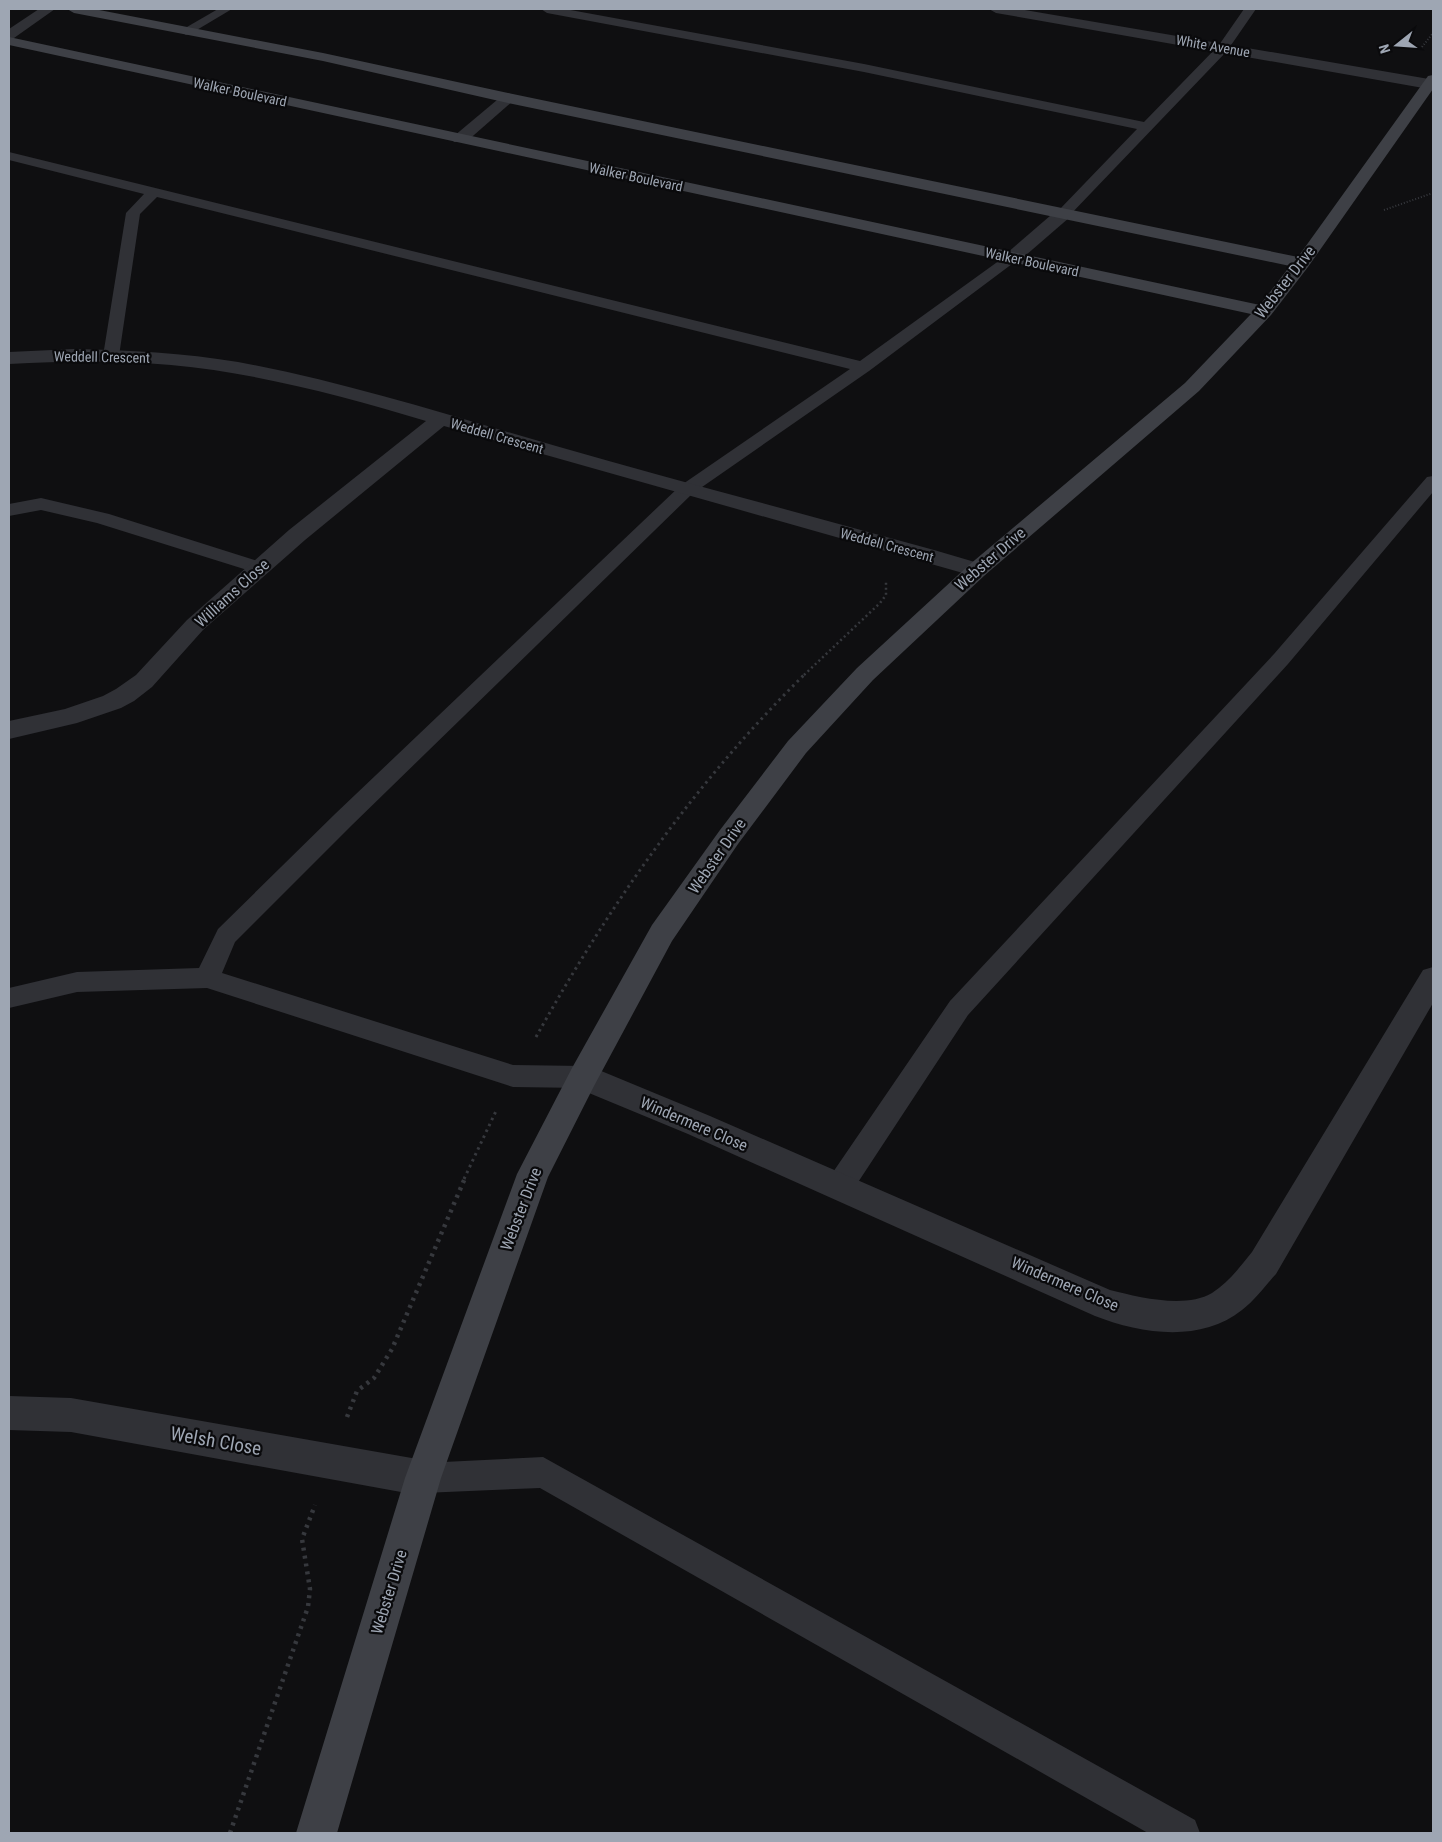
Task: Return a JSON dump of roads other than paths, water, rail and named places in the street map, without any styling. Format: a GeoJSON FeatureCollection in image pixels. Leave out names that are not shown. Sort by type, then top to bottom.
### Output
{"type":"FeatureCollection","features":[{"type":"Feature","properties":{"kind":"street"},"geometry":{"type":"LineString","coordinates":[[9,35],[48,9]]}},
{"type":"Feature","properties":{"kind":"street"},"geometry":{"type":"LineString","coordinates":[[74,9],[323,57],[508,98],[1302,263]]}},
{"type":"Feature","properties":{"kind":"street","name":"White Avenue"},"geometry":{"type":"LineString","coordinates":[[996,9],[1431,81]]}},
{"type":"Feature","properties":{"kind":"street","name":"Walker Boulevard"},"geometry":{"type":"LineString","coordinates":[[9,41],[1264,311]]}},
{"type":"Feature","properties":{"kind":"street","name":"Webster Drive"},"geometry":{"type":"LineString","coordinates":[[317,1833],[423,1478],[533,1174],[583,1077],[662,933],[729,837],[797,747],[865,674],[977,570],[1192,387],[1264,311],[1302,263],[1431,81]]}},
{"type":"Feature","properties":{"kind":"street"},"geometry":{"type":"LineString","coordinates":[[460,139],[508,98]]}},
{"type":"Feature","properties":{"kind":"street"},"geometry":{"type":"LineString","coordinates":[[1012,258],[1064,213]]}},
{"type":"Feature","properties":{"kind":"street","name":"Weddell Crescent"},"geometry":{"type":"LineString","coordinates":[[9,358],[111,356],[210,364],[267,374],[344,392],[686,490],[977,570]]}},
{"type":"Feature","properties":{"kind":"street","name":"Williams Close"},"geometry":{"type":"LineString","coordinates":[[9,730],[68,717],[112,702],[125,695],[144,681],[195,625],[260,568],[440,420]]}},
{"type":"Feature","properties":{"kind":"street","name":"Windermere Close"},"geometry":{"type":"LineString","coordinates":[[583,1077],[839,1186],[1107,1304],[1139,1313],[1170,1317],[1190,1315],[1217,1308],[1242,1288],[1264,1263],[1433,978]]}},
{"type":"Feature","properties":{"kind":"street","name":"Welsh Close"},"geometry":{"type":"LineString","coordinates":[[9,1413],[72,1414],[423,1478]]}},
{"type":"Feature","properties":{"kind":"lane"},"geometry":{"type":"LineString","coordinates":[[186,31],[226,9]]}},
{"type":"Feature","properties":{"kind":"lane"},"geometry":{"type":"LineString","coordinates":[[546,9],[864,68],[1146,127]]}},
{"type":"Feature","properties":{"kind":"lane"},"geometry":{"type":"LineString","coordinates":[[1064,213],[1223,48],[1250,9]]}},
{"type":"Feature","properties":{"kind":"lane"},"geometry":{"type":"LineString","coordinates":[[9,156],[863,368]]}},
{"type":"Feature","properties":{"kind":"lane"},"geometry":{"type":"LineString","coordinates":[[111,356],[133,213],[154,192]]}},
{"type":"Feature","properties":{"kind":"lane"},"geometry":{"type":"LineString","coordinates":[[207,978],[226,936],[350,813],[686,490],[863,368],[1012,258]]}},
{"type":"Feature","properties":{"kind":"lane"},"geometry":{"type":"LineString","coordinates":[[839,1186],[959,1008],[1281,659],[1433,481]]}},
{"type":"Feature","properties":{"kind":"lane"},"geometry":{"type":"LineString","coordinates":[[9,510],[41,504],[102,518],[260,568]]}},
{"type":"Feature","properties":{"kind":"lane"},"geometry":{"type":"LineString","coordinates":[[9,998],[77,982],[207,978],[513,1076],[583,1077]]}},
{"type":"Feature","properties":{"kind":"lane"},"geometry":{"type":"LineString","coordinates":[[423,1478],[543,1472],[1182,1833]]}}]}
